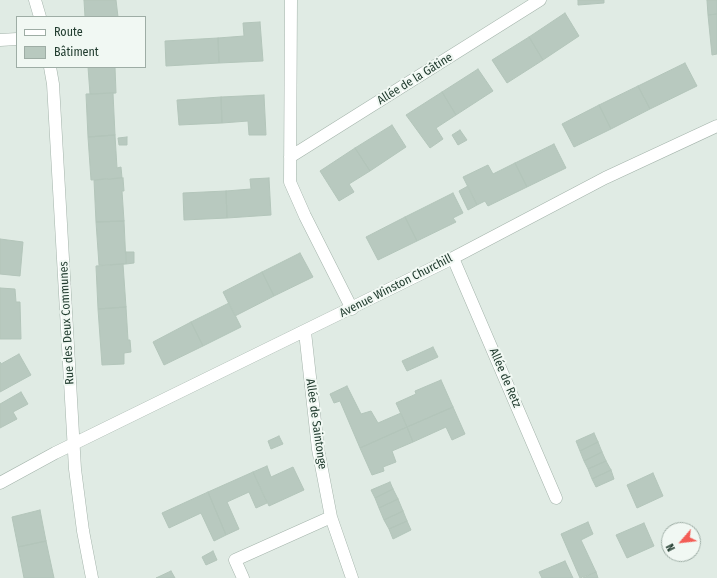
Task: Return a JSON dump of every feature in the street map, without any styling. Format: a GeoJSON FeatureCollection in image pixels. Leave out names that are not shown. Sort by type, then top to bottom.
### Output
{"type":"FeatureCollection","features":[{"type":"Feature","properties":{"kind":"street"},"geometry":{"type":"LineString","coordinates":[[35,0],[40,16]]}},
{"type":"Feature","properties":{"kind":"street"},"geometry":{"type":"LineString","coordinates":[[290,0],[290,182],[305,216],[352,308]]}},
{"type":"Feature","properties":{"kind":"street","name":"Allée de la Gâtine"},"geometry":{"type":"LineString","coordinates":[[290,157],[540,0]]}},
{"type":"Feature","properties":{"kind":"street"},"geometry":{"type":"LineString","coordinates":[[0,40],[16,39]]}},
{"type":"Feature","properties":{"kind":"street","name":"Rue des Deux Communes"},"geometry":{"type":"LineString","coordinates":[[50,68],[53,84],[75,469],[83,531],[92,578]]}},
{"type":"Feature","properties":{"kind":"street","name":"Avenue Winston Churchill"},"geometry":{"type":"LineString","coordinates":[[0,483],[74,444],[305,332],[453,258],[605,178],[717,126]]}},
{"type":"Feature","properties":{"kind":"street","name":"Allée de Retz"},"geometry":{"type":"LineString","coordinates":[[453,258],[556,498]]}},
{"type":"Feature","properties":{"kind":"street","name":"Allée de Saintonge"},"geometry":{"type":"LineString","coordinates":[[305,332],[318,450],[331,516],[352,578]]}},
{"type":"Feature","properties":{"kind":"street"},"geometry":{"type":"LineString","coordinates":[[243,578],[235,560],[331,516]]}},
{"type":"Feature","properties":{"kind":"building"},"geometry":{"type":"Polygon","coordinates":[[[84,0],[116,0],[118,16],[85,16],[84,0]]]}},
{"type":"Feature","properties":{"kind":"building"},"geometry":{"type":"Polygon","coordinates":[[[578,0],[604,0],[604,3],[578,5],[578,0]]]}},
{"type":"Feature","properties":{"kind":"building"},"geometry":{"type":"Polygon","coordinates":[[[707,0],[717,0],[717,14],[708,15],[707,0]]]}},
{"type":"Feature","properties":{"kind":"building"},"geometry":{"type":"Polygon","coordinates":[[[565,13],[579,36],[543,60],[529,37],[565,13]]]}},
{"type":"Feature","properties":{"kind":"building"},"geometry":{"type":"Polygon","coordinates":[[[717,14],[717,54],[712,55],[708,15],[717,14]]]}},
{"type":"Feature","properties":{"kind":"building"},"geometry":{"type":"Polygon","coordinates":[[[260,22],[263,61],[219,63],[218,38],[244,36],[243,23],[260,22]]]}},
{"type":"Feature","properties":{"kind":"building"},"geometry":{"type":"Polygon","coordinates":[[[529,37],[543,60],[507,83],[492,60],[529,37]]]}},
{"type":"Feature","properties":{"kind":"building"},"geometry":{"type":"Polygon","coordinates":[[[218,38],[219,63],[166,66],[165,41],[218,38]]]}},
{"type":"Feature","properties":{"kind":"building"},"geometry":{"type":"Polygon","coordinates":[[[685,63],[697,86],[650,109],[638,86],[685,63]]]}},
{"type":"Feature","properties":{"kind":"building"},"geometry":{"type":"Polygon","coordinates":[[[88,68],[115,68],[116,93],[90,94],[88,68]]]}},
{"type":"Feature","properties":{"kind":"building"},"geometry":{"type":"Polygon","coordinates":[[[478,69],[493,91],[456,115],[442,92],[478,69]]]}},
{"type":"Feature","properties":{"kind":"building"},"geometry":{"type":"Polygon","coordinates":[[[638,86],[650,109],[611,129],[599,105],[638,86]]]}},
{"type":"Feature","properties":{"kind":"building"},"geometry":{"type":"Polygon","coordinates":[[[442,92],[456,115],[436,128],[443,139],[430,148],[406,115],[442,92]]]}},
{"type":"Feature","properties":{"kind":"building"},"geometry":{"type":"Polygon","coordinates":[[[113,93],[115,135],[88,137],[86,94],[113,93]]]}},
{"type":"Feature","properties":{"kind":"building"},"geometry":{"type":"Polygon","coordinates":[[[264,95],[266,135],[249,135],[248,121],[222,123],[221,97],[264,95]]]}},
{"type":"Feature","properties":{"kind":"building"},"geometry":{"type":"Polygon","coordinates":[[[221,97],[222,123],[179,125],[177,100],[221,97]]]}},
{"type":"Feature","properties":{"kind":"building"},"geometry":{"type":"Polygon","coordinates":[[[599,105],[611,129],[574,147],[562,124],[599,105]]]}},
{"type":"Feature","properties":{"kind":"building"},"geometry":{"type":"Polygon","coordinates":[[[392,125],[406,147],[370,171],[355,148],[392,125]]]}},
{"type":"Feature","properties":{"kind":"building"},"geometry":{"type":"Polygon","coordinates":[[[460,130],[467,140],[458,145],[452,135],[460,130]]]}},
{"type":"Feature","properties":{"kind":"building"},"geometry":{"type":"Polygon","coordinates":[[[115,135],[117,168],[121,167],[122,178],[91,180],[88,137],[115,135]]]}},
{"type":"Feature","properties":{"kind":"building"},"geometry":{"type":"Polygon","coordinates":[[[127,137],[127,145],[119,145],[118,138],[127,137]]]}},
{"type":"Feature","properties":{"kind":"building"},"geometry":{"type":"Polygon","coordinates":[[[554,144],[566,168],[527,187],[515,163],[554,144]]]}},
{"type":"Feature","properties":{"kind":"building"},"geometry":{"type":"Polygon","coordinates":[[[355,148],[370,171],[349,184],[354,192],[339,201],[320,171],[355,148]]]}},
{"type":"Feature","properties":{"kind":"building"},"geometry":{"type":"Polygon","coordinates":[[[515,163],[527,187],[488,206],[485,201],[477,205],[463,177],[488,165],[493,174],[515,163]]]}},
{"type":"Feature","properties":{"kind":"building"},"geometry":{"type":"Polygon","coordinates":[[[123,178],[124,191],[122,191],[124,221],[96,222],[94,180],[123,178]]]}},
{"type":"Feature","properties":{"kind":"building"},"geometry":{"type":"Polygon","coordinates":[[[269,178],[271,215],[227,218],[226,191],[251,189],[250,179],[269,178]]]}},
{"type":"Feature","properties":{"kind":"building"},"geometry":{"type":"Polygon","coordinates":[[[468,186],[477,205],[468,210],[459,191],[468,186]]]}},
{"type":"Feature","properties":{"kind":"building"},"geometry":{"type":"Polygon","coordinates":[[[226,191],[227,218],[184,220],[183,193],[226,191]]]}},
{"type":"Feature","properties":{"kind":"building"},"geometry":{"type":"Polygon","coordinates":[[[453,193],[463,213],[453,218],[456,222],[417,241],[405,217],[453,193]]]}},
{"type":"Feature","properties":{"kind":"building"},"geometry":{"type":"Polygon","coordinates":[[[405,217],[417,241],[378,260],[366,237],[405,217]]]}},
{"type":"Feature","properties":{"kind":"building"},"geometry":{"type":"Polygon","coordinates":[[[124,221],[126,264],[99,265],[96,222],[124,221]]]}},
{"type":"Feature","properties":{"kind":"building"},"geometry":{"type":"Polygon","coordinates":[[[0,239],[23,242],[20,276],[0,274],[0,239]]]}},
{"type":"Feature","properties":{"kind":"building"},"geometry":{"type":"Polygon","coordinates":[[[126,252],[134,252],[134,263],[126,264],[126,252]]]}},
{"type":"Feature","properties":{"kind":"building"},"geometry":{"type":"Polygon","coordinates":[[[300,253],[313,277],[274,296],[262,272],[300,253]]]}},
{"type":"Feature","properties":{"kind":"building"},"geometry":{"type":"Polygon","coordinates":[[[123,264],[126,307],[98,309],[96,266],[123,264]]]}},
{"type":"Feature","properties":{"kind":"building"},"geometry":{"type":"Polygon","coordinates":[[[262,272],[274,296],[235,316],[223,292],[262,272]]]}},
{"type":"Feature","properties":{"kind":"building"},"geometry":{"type":"Polygon","coordinates":[[[0,288],[15,289],[16,302],[20,302],[21,339],[0,339],[0,288]]]}},
{"type":"Feature","properties":{"kind":"building"},"geometry":{"type":"Polygon","coordinates":[[[229,303],[241,327],[203,346],[191,322],[229,303]]]}},
{"type":"Feature","properties":{"kind":"building"},"geometry":{"type":"Polygon","coordinates":[[[126,307],[128,340],[130,340],[131,352],[124,353],[124,364],[102,365],[98,309],[126,307]]]}},
{"type":"Feature","properties":{"kind":"building"},"geometry":{"type":"Polygon","coordinates":[[[191,322],[203,346],[164,365],[153,342],[191,322]]]}},
{"type":"Feature","properties":{"kind":"building"},"geometry":{"type":"Polygon","coordinates":[[[433,347],[438,357],[407,371],[402,361],[433,347]]]}},
{"type":"Feature","properties":{"kind":"building"},"geometry":{"type":"Polygon","coordinates":[[[19,354],[31,375],[0,392],[0,362],[1,364],[19,354]]]}},
{"type":"Feature","properties":{"kind":"building"},"geometry":{"type":"Polygon","coordinates":[[[441,380],[453,407],[407,427],[396,403],[416,394],[415,391],[441,380]]]}},
{"type":"Feature","properties":{"kind":"building"},"geometry":{"type":"Polygon","coordinates":[[[347,386],[361,414],[371,411],[378,423],[401,413],[407,427],[360,448],[340,401],[334,403],[330,394],[347,386]]]}},
{"type":"Feature","properties":{"kind":"building"},"geometry":{"type":"Polygon","coordinates":[[[21,392],[28,404],[13,412],[17,419],[0,428],[0,404],[21,392]]]}},
{"type":"Feature","properties":{"kind":"building"},"geometry":{"type":"Polygon","coordinates":[[[453,407],[465,434],[452,440],[446,427],[413,442],[407,427],[453,407]]]}},
{"type":"Feature","properties":{"kind":"building"},"geometry":{"type":"Polygon","coordinates":[[[407,427],[413,442],[392,451],[396,462],[383,467],[384,471],[372,475],[360,448],[407,427]]]}},
{"type":"Feature","properties":{"kind":"building"},"geometry":{"type":"Polygon","coordinates":[[[594,433],[598,442],[580,451],[576,441],[594,433]]]}},
{"type":"Feature","properties":{"kind":"building"},"geometry":{"type":"Polygon","coordinates":[[[279,436],[283,444],[271,449],[268,441],[279,436]]]}},
{"type":"Feature","properties":{"kind":"building"},"geometry":{"type":"Polygon","coordinates":[[[598,442],[602,452],[584,461],[580,451],[598,442]]]}},
{"type":"Feature","properties":{"kind":"building"},"geometry":{"type":"Polygon","coordinates":[[[602,452],[606,461],[588,469],[584,461],[602,452]]]}},
{"type":"Feature","properties":{"kind":"building"},"geometry":{"type":"Polygon","coordinates":[[[606,461],[611,470],[592,479],[588,469],[606,461]]]}},
{"type":"Feature","properties":{"kind":"building"},"geometry":{"type":"Polygon","coordinates":[[[267,466],[271,477],[293,467],[304,490],[269,506],[253,472],[267,466]]]}},
{"type":"Feature","properties":{"kind":"building"},"geometry":{"type":"Polygon","coordinates":[[[611,470],[614,479],[596,487],[592,479],[611,470]]]}},
{"type":"Feature","properties":{"kind":"building"},"geometry":{"type":"Polygon","coordinates":[[[253,472],[267,503],[256,508],[249,492],[227,502],[239,529],[226,535],[208,492],[253,472]]]}},
{"type":"Feature","properties":{"kind":"building"},"geometry":{"type":"Polygon","coordinates":[[[653,473],[663,496],[637,508],[627,485],[653,473]]]}},
{"type":"Feature","properties":{"kind":"building"},"geometry":{"type":"Polygon","coordinates":[[[390,482],[393,489],[375,498],[371,490],[390,482]]]}},
{"type":"Feature","properties":{"kind":"building"},"geometry":{"type":"Polygon","coordinates":[[[393,489],[398,499],[379,508],[375,498],[393,489]]]}},
{"type":"Feature","properties":{"kind":"building"},"geometry":{"type":"Polygon","coordinates":[[[208,492],[226,535],[214,541],[201,513],[169,528],[162,513],[208,492]]]}},
{"type":"Feature","properties":{"kind":"building"},"geometry":{"type":"Polygon","coordinates":[[[398,499],[403,511],[384,520],[379,508],[398,499]]]}},
{"type":"Feature","properties":{"kind":"building"},"geometry":{"type":"Polygon","coordinates":[[[40,510],[46,541],[18,547],[12,517],[40,510]]]}},
{"type":"Feature","properties":{"kind":"building"},"geometry":{"type":"Polygon","coordinates":[[[403,511],[407,521],[389,529],[384,520],[403,511]]]}},
{"type":"Feature","properties":{"kind":"building"},"geometry":{"type":"Polygon","coordinates":[[[407,521],[411,530],[393,539],[389,529],[407,521]]]}},
{"type":"Feature","properties":{"kind":"building"},"geometry":{"type":"Polygon","coordinates":[[[588,522],[593,534],[581,540],[596,572],[580,578],[561,534],[588,522]]]}},
{"type":"Feature","properties":{"kind":"building"},"geometry":{"type":"Polygon","coordinates":[[[644,523],[654,546],[627,558],[616,535],[644,523]]]}},
{"type":"Feature","properties":{"kind":"building"},"geometry":{"type":"Polygon","coordinates":[[[46,541],[54,578],[24,578],[18,547],[46,541]]]}},
{"type":"Feature","properties":{"kind":"building"},"geometry":{"type":"Polygon","coordinates":[[[213,551],[217,560],[206,565],[202,557],[213,551]]]}},
{"type":"Feature","properties":{"kind":"building"},"geometry":{"type":"Polygon","coordinates":[[[565,561],[573,578],[542,578],[539,572],[565,561]]]}},
{"type":"Feature","properties":{"kind":"building"},"geometry":{"type":"Polygon","coordinates":[[[171,571],[175,578],[156,578],[171,571]]]}},
{"type":"Feature","properties":{"kind":"building"},"geometry":{"type":"Polygon","coordinates":[[[596,572],[598,578],[583,578],[596,572]]]}}]}
